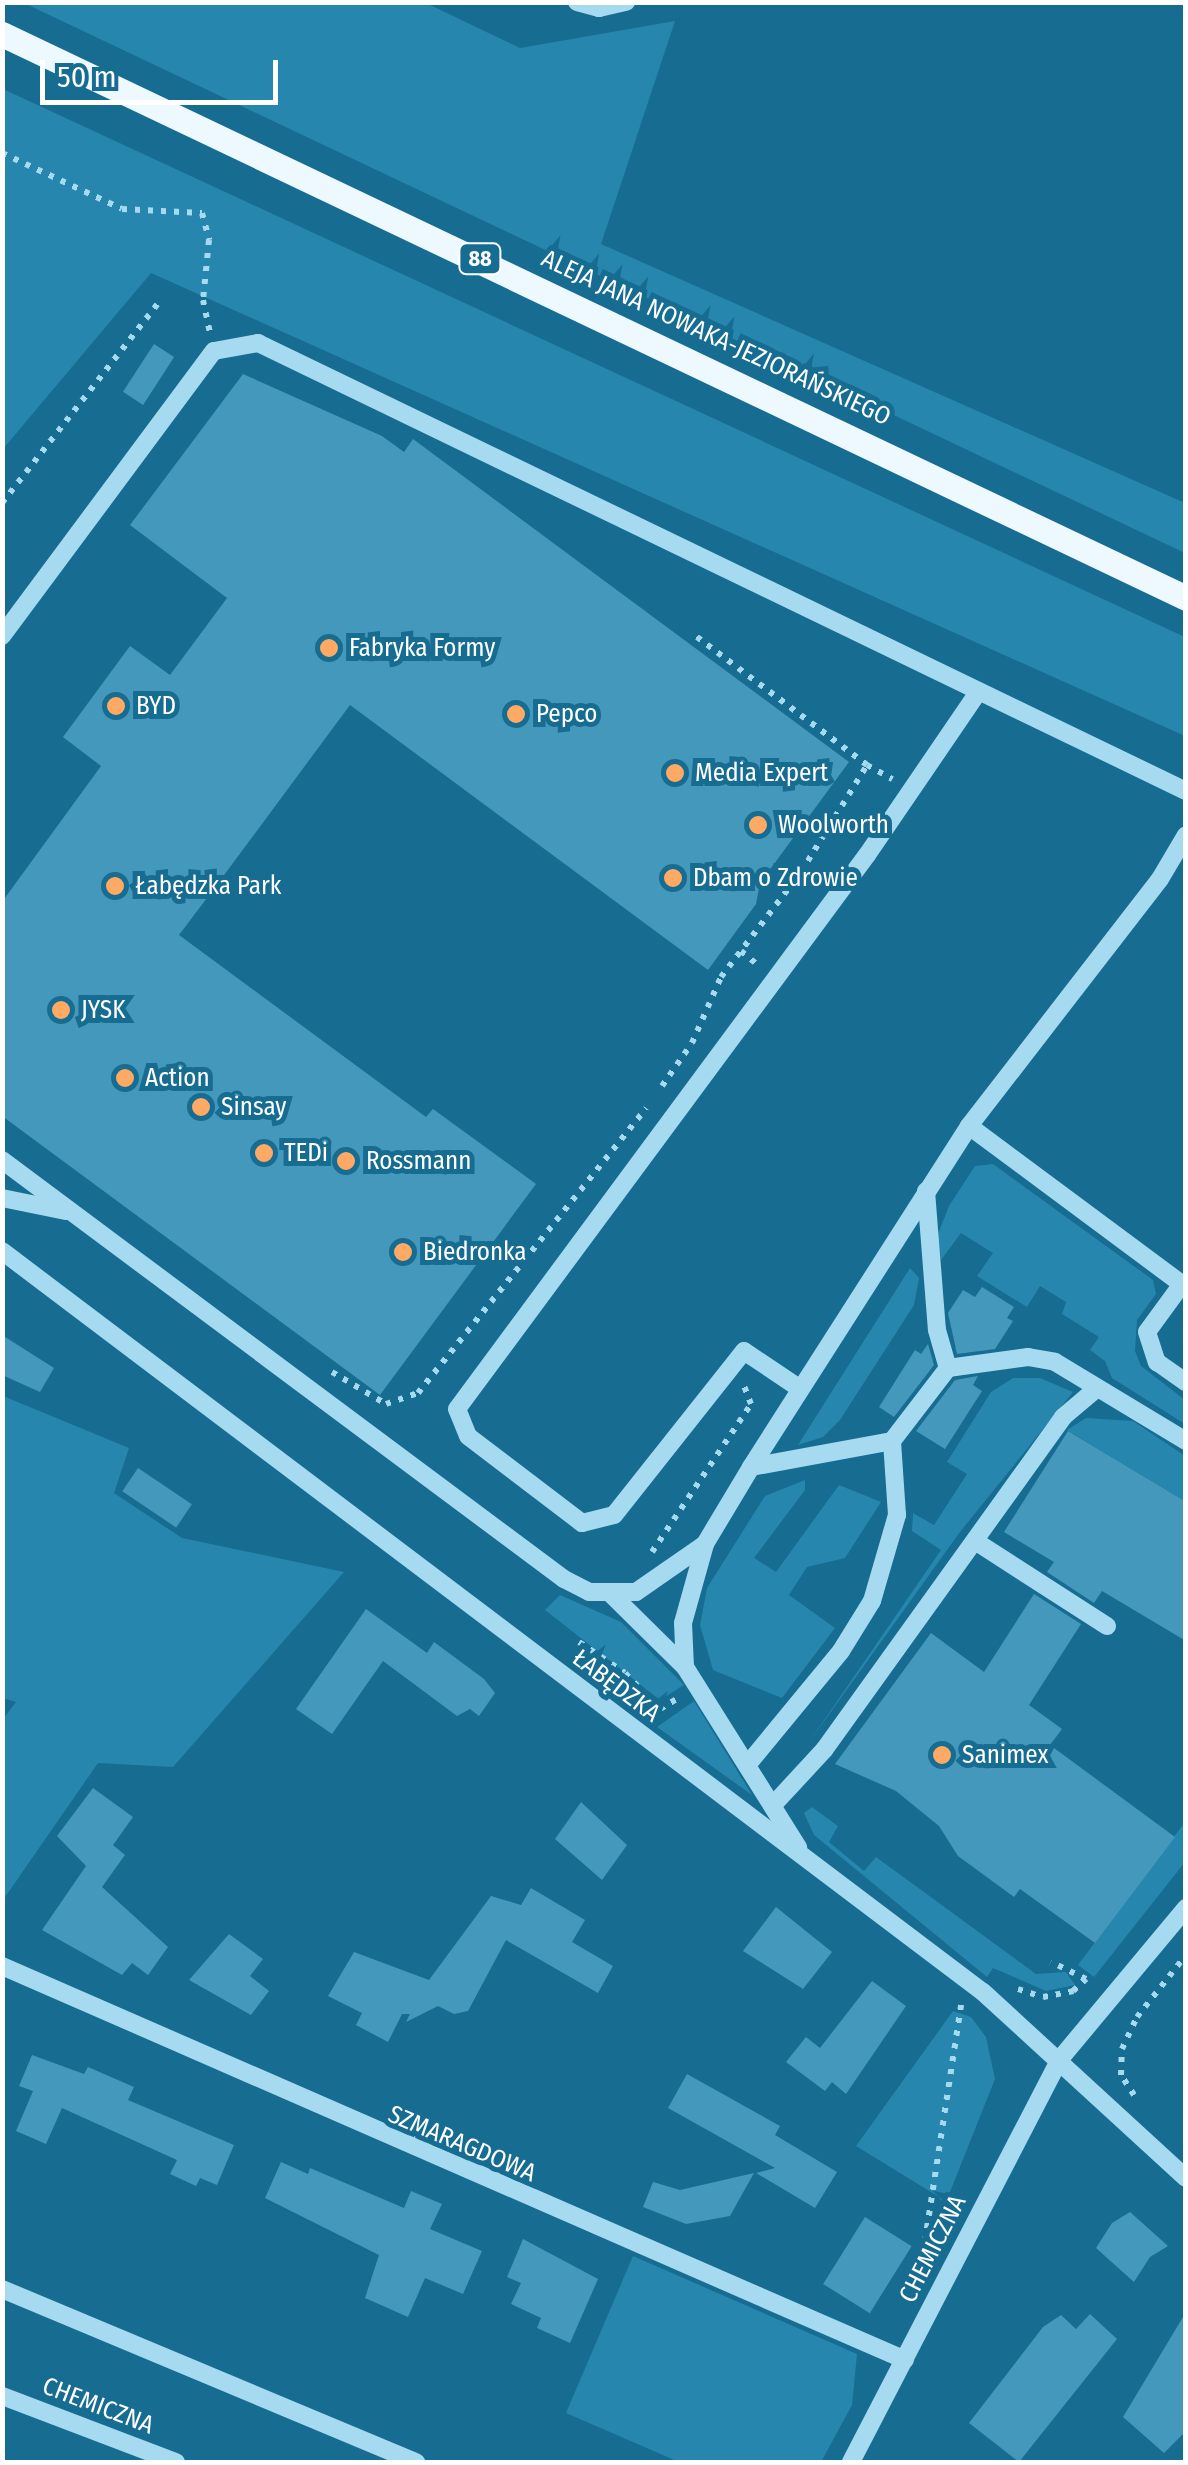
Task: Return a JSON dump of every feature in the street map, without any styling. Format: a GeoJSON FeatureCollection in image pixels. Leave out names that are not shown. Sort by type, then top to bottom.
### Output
{"type":"FeatureCollection","features":[{"type":"Feature","properties":{"kind":"main road","name":"ALEJA JANA NOWAKA-JEZIORAŃSKIEGO"},"geometry":{"type":"LineString","coordinates":[[2,34],[1186,598]]}},
{"type":"Feature","properties":{"kind":"main road"},"geometry":{"type":"LineString","coordinates":[[2,42],[64,63]]}},
{"type":"Feature","properties":{"kind":"street"},"geometry":{"type":"LineString","coordinates":[[577,2],[599,8],[626,2]]}},
{"type":"Feature","properties":{"kind":"street"},"geometry":{"type":"LineString","coordinates":[[2,636],[214,350],[258,343],[1186,791]]}},
{"type":"Feature","properties":{"kind":"street"},"geometry":{"type":"LineString","coordinates":[[799,1388],[744,1351],[614,1515],[582,1522],[468,1436],[457,1409],[891,823],[978,692]]}},
{"type":"Feature","properties":{"kind":"street"},"geometry":{"type":"LineString","coordinates":[[685,1667],[683,1623],[705,1544],[750,1468],[969,1126],[1179,855],[1186,835]]}},
{"type":"Feature","properties":{"kind":"street"},"geometry":{"type":"LineString","coordinates":[[969,1126],[1184,1286],[1147,1332],[1157,1362],[1186,1382]]}},
{"type":"Feature","properties":{"kind":"street"},"geometry":{"type":"LineString","coordinates":[[2,1160],[564,1579],[612,1594],[636,1592],[705,1544]]}},
{"type":"Feature","properties":{"kind":"street"},"geometry":{"type":"LineString","coordinates":[[926,1190],[937,1330],[948,1368]]}},
{"type":"Feature","properties":{"kind":"street"},"geometry":{"type":"LineString","coordinates":[[2,1198],[74,1213]]}},
{"type":"Feature","properties":{"kind":"street","name":"ŁABĘDZKA"},"geometry":{"type":"LineString","coordinates":[[2,1250],[803,1856],[1060,2059],[1186,2178]]}},
{"type":"Feature","properties":{"kind":"street"},"geometry":{"type":"LineString","coordinates":[[748,1764],[841,1651],[872,1601],[897,1515],[892,1441],[948,1368],[1028,1357],[1055,1362],[1095,1390],[1186,1441]]}},
{"type":"Feature","properties":{"kind":"street"},"geometry":{"type":"LineString","coordinates":[[774,1804],[824,1750],[1063,1418],[1095,1390]]}},
{"type":"Feature","properties":{"kind":"street"},"geometry":{"type":"LineString","coordinates":[[750,1468],[892,1441]]}},
{"type":"Feature","properties":{"kind":"street"},"geometry":{"type":"LineString","coordinates":[[975,1541],[1107,1626]]}},
{"type":"Feature","properties":{"kind":"street"},"geometry":{"type":"LineString","coordinates":[[612,1594],[685,1667],[803,1856]]}},
{"type":"Feature","properties":{"kind":"street","name":"CHEMICZNA"},"geometry":{"type":"LineString","coordinates":[[851,2462],[1060,2059],[1186,1908]]}},
{"type":"Feature","properties":{"kind":"street","name":"SZMARAGDOWA"},"geometry":{"type":"LineString","coordinates":[[2,1966],[905,2360]]}},
{"type":"Feature","properties":{"kind":"street"},"geometry":{"type":"LineString","coordinates":[[2,2289],[416,2462]]}},
{"type":"Feature","properties":{"kind":"street","name":"CHEMICZNA"},"geometry":{"type":"LineString","coordinates":[[2,2396],[176,2462]]}},
{"type":"Feature","properties":{"kind":"path"},"geometry":{"type":"LineString","coordinates":[[2,153],[122,209],[202,213],[208,240],[203,300],[214,350]]}},
{"type":"Feature","properties":{"kind":"path"},"geometry":{"type":"LineString","coordinates":[[2,503],[159,302]]}},
{"type":"Feature","properties":{"kind":"path"},"geometry":{"type":"LineString","coordinates":[[321,1364],[386,1404],[418,1393],[651,1102],[692,1043],[721,977],[801,872],[867,765],[693,634]]}},
{"type":"Feature","properties":{"kind":"path"},"geometry":{"type":"LineString","coordinates":[[651,1563],[653,1546],[751,1404],[744,1384]]}},
{"type":"Feature","properties":{"kind":"path"},"geometry":{"type":"LineString","coordinates":[[579,1642],[625,1674],[660,1709],[684,1695]]}},
{"type":"Feature","properties":{"kind":"path"},"geometry":{"type":"LineString","coordinates":[[1141,2101],[1122,2075],[1122,2049],[1137,2016],[1186,1955]]}},
{"type":"Feature","properties":{"kind":"path"},"geometry":{"type":"LineString","coordinates":[[1010,1984],[1043,1997],[1073,1991],[1086,1979],[1052,1962]]}},
{"type":"Feature","properties":{"kind":"path"},"geometry":{"type":"LineString","coordinates":[[923,2254],[962,2005]]}},
{"type":"Feature","properties":{"kind":"shaded area"},"geometry":{"type":"Polygon","coordinates":[[[24,3],[426,3],[520,48],[675,21],[601,244],[1185,503],[1185,553],[24,3]]]}},
{"type":"Feature","properties":{"kind":"shaded area"},"geometry":{"type":"Polygon","coordinates":[[[3,89],[1185,637],[1185,736],[151,273],[3,449],[3,89]]]}},
{"type":"Feature","properties":{"kind":"shaded area"},"geometry":{"type":"Polygon","coordinates":[[[993,1164],[1153,1280],[1156,1294],[1137,1320],[1135,1351],[1141,1366],[1185,1400],[1185,1424],[1112,1378],[1105,1361],[1090,1350],[1099,1337],[1062,1314],[1066,1302],[1040,1286],[1027,1307],[977,1276],[993,1253],[961,1233],[941,1260],[938,1234],[949,1206],[975,1166],[993,1164]]]}},
{"type":"Feature","properties":{"kind":"shaded area"},"geometry":{"type":"Polygon","coordinates":[[[910,1268],[919,1278],[914,1305],[840,1420],[823,1437],[798,1445],[910,1268]]]}},
{"type":"Feature","properties":{"kind":"shaded area"},"geometry":{"type":"Polygon","coordinates":[[[1013,1378],[1040,1378],[1073,1392],[960,1532],[807,1745],[941,1550],[912,1531],[913,1513],[934,1525],[967,1474],[947,1462],[991,1392],[1013,1378]]]}},
{"type":"Feature","properties":{"kind":"shaded area"},"geometry":{"type":"Polygon","coordinates":[[[3,1396],[129,1448],[114,1493],[182,1538],[344,1572],[173,1767],[98,1763],[3,1900],[3,1719],[16,1702],[2,1698],[3,1396]]]}},
{"type":"Feature","properties":{"kind":"shaded area"},"geometry":{"type":"Polygon","coordinates":[[[1086,1418],[1133,1421],[1185,1456],[1185,1502],[1067,1430],[1086,1418]]]}},
{"type":"Feature","properties":{"kind":"shaded area"},"geometry":{"type":"Polygon","coordinates":[[[805,1480],[805,1490],[754,1558],[776,1572],[839,1485],[881,1502],[845,1558],[807,1567],[789,1595],[835,1628],[782,1698],[713,1670],[700,1625],[707,1588],[765,1496],[805,1480]]]}},
{"type":"Feature","properties":{"kind":"shaded area"},"geometry":{"type":"Polygon","coordinates":[[[560,1595],[621,1622],[684,1685],[660,1700],[545,1610],[560,1595]]]}},
{"type":"Feature","properties":{"kind":"shaded area"},"geometry":{"type":"Polygon","coordinates":[[[694,1701],[752,1795],[657,1727],[694,1701]]]}},
{"type":"Feature","properties":{"kind":"shaded area"},"geometry":{"type":"Polygon","coordinates":[[[812,1807],[838,1826],[829,1842],[864,1871],[876,1857],[1036,1974],[1066,1972],[1075,1985],[1046,1991],[993,1968],[987,1977],[814,1835],[804,1813],[812,1807]]]}},
{"type":"Feature","properties":{"kind":"shaded area"},"geometry":{"type":"Polygon","coordinates":[[[1185,1822],[1185,1862],[1094,1977],[1078,1965],[1185,1822]]]}},
{"type":"Feature","properties":{"kind":"shaded area"},"geometry":{"type":"Polygon","coordinates":[[[953,2011],[971,2017],[986,2037],[995,2079],[944,2207],[939,2197],[856,2146],[953,2011]]]}},
{"type":"Feature","properties":{"kind":"shaded area"},"geometry":{"type":"Polygon","coordinates":[[[633,2256],[857,2354],[852,2405],[821,2462],[679,2462],[566,2413],[633,2256]]]}},
{"type":"Feature","properties":{"kind":"building"},"geometry":{"type":"Polygon","coordinates":[[[154,344],[174,357],[143,405],[123,392],[154,344]]]}},
{"type":"Feature","properties":{"kind":"building","name":"Łabędzka Park"},"geometry":{"type":"Polygon","coordinates":[[[243,374],[382,436],[404,452],[413,439],[849,762],[760,883],[756,904],[708,970],[350,705],[179,935],[426,1117],[433,1109],[536,1184],[380,1395],[2,1116],[2,902],[101,766],[63,737],[130,646],[170,675],[227,598],[130,525],[243,374]]]}},
{"type":"Feature","properties":{"kind":"building"},"geometry":{"type":"Polygon","coordinates":[[[982,1287],[1014,1307],[1007,1318],[1013,1321],[995,1349],[957,1354],[948,1313],[963,1290],[975,1297],[982,1287]]]}},
{"type":"Feature","properties":{"kind":"building"},"geometry":{"type":"Polygon","coordinates":[[[2,1335],[54,1368],[40,1392],[2,1375],[2,1335]]]}},
{"type":"Feature","properties":{"kind":"building"},"geometry":{"type":"Polygon","coordinates":[[[928,1344],[934,1365],[894,1417],[879,1407],[915,1350],[921,1354],[928,1344]]]}},
{"type":"Feature","properties":{"kind":"building"},"geometry":{"type":"Polygon","coordinates":[[[978,1376],[973,1385],[982,1391],[945,1449],[916,1431],[955,1380],[978,1376]]]}},
{"type":"Feature","properties":{"kind":"building"},"geometry":{"type":"Polygon","coordinates":[[[1068,1431],[1186,1502],[1186,1641],[1102,1591],[1094,1603],[1047,1572],[1054,1562],[1004,1532],[1068,1431]]]}},
{"type":"Feature","properties":{"kind":"building"},"geometry":{"type":"Polygon","coordinates":[[[138,1468],[192,1504],[176,1528],[122,1491],[138,1468]]]}},
{"type":"Feature","properties":{"kind":"building"},"geometry":{"type":"Polygon","coordinates":[[[1034,1594],[1081,1624],[1029,1705],[1062,1729],[1050,1745],[1175,1837],[1095,1943],[1020,1889],[1014,1897],[958,1856],[939,1826],[896,1791],[835,1764],[931,1633],[984,1672],[1034,1594]]]}},
{"type":"Feature","properties":{"kind":"building"},"geometry":{"type":"Polygon","coordinates":[[[366,1609],[427,1653],[434,1642],[484,1679],[495,1693],[479,1716],[470,1709],[457,1716],[383,1661],[332,1734],[296,1709],[366,1609]]]}},
{"type":"Feature","properties":{"kind":"building"},"geometry":{"type":"Polygon","coordinates":[[[93,1788],[133,1817],[113,1845],[125,1855],[102,1887],[168,1947],[148,1975],[132,1963],[122,1975],[42,1930],[86,1866],[57,1836],[93,1788]]]}},
{"type":"Feature","properties":{"kind":"building"},"geometry":{"type":"Polygon","coordinates":[[[581,1802],[627,1845],[602,1880],[555,1839],[581,1802]]]}},
{"type":"Feature","properties":{"kind":"building"},"geometry":{"type":"Polygon","coordinates":[[[531,1888],[585,1920],[572,1942],[613,1966],[598,1993],[506,1940],[468,2011],[454,2014],[438,2006],[406,2022],[410,2014],[402,2014],[388,2042],[356,2025],[362,2013],[328,1996],[354,1952],[429,1980],[491,1896],[521,1905],[531,1888]]]}},
{"type":"Feature","properties":{"kind":"building"},"geometry":{"type":"Polygon","coordinates":[[[776,1907],[832,1952],[803,1989],[743,1951],[776,1907]]]}},
{"type":"Feature","properties":{"kind":"building"},"geometry":{"type":"Polygon","coordinates":[[[229,1934],[263,1959],[250,1976],[269,1991],[251,2015],[189,1980],[229,1934]]]}},
{"type":"Feature","properties":{"kind":"building"},"geometry":{"type":"Polygon","coordinates":[[[872,1981],[906,2006],[846,2094],[832,2082],[825,2091],[786,2062],[806,2037],[820,2048],[872,1981]]]}},
{"type":"Feature","properties":{"kind":"building"},"geometry":{"type":"Polygon","coordinates":[[[32,2055],[84,2074],[88,2067],[134,2087],[128,2100],[234,2145],[217,2185],[200,2178],[196,2186],[170,2174],[177,2160],[62,2108],[46,2144],[16,2131],[33,2091],[19,2086],[32,2055]]]}},
{"type":"Feature","properties":{"kind":"building"},"geometry":{"type":"Polygon","coordinates":[[[687,2074],[780,2126],[775,2135],[837,2172],[815,2208],[756,2173],[775,2168],[668,2108],[687,2074]]]}},
{"type":"Feature","properties":{"kind":"building"},"geometry":{"type":"Polygon","coordinates":[[[281,2162],[308,2174],[310,2168],[404,2208],[411,2191],[442,2204],[430,2229],[482,2251],[463,2294],[425,2278],[408,2317],[365,2298],[379,2255],[265,2198],[281,2162]]]}},
{"type":"Feature","properties":{"kind":"building"},"geometry":{"type":"Polygon","coordinates":[[[754,2173],[730,2216],[686,2224],[643,2207],[653,2182],[680,2190],[754,2173]]]}},
{"type":"Feature","properties":{"kind":"building"},"geometry":{"type":"Polygon","coordinates":[[[1130,2212],[1168,2246],[1150,2257],[1134,2282],[1096,2248],[1112,2223],[1130,2212]]]}},
{"type":"Feature","properties":{"kind":"building"},"geometry":{"type":"Polygon","coordinates":[[[865,2217],[912,2246],[870,2313],[823,2284],[865,2217]]]}},
{"type":"Feature","properties":{"kind":"building"},"geometry":{"type":"Polygon","coordinates":[[[523,2239],[598,2279],[570,2343],[537,2328],[541,2318],[511,2304],[521,2283],[507,2277],[523,2239]]]}},
{"type":"Feature","properties":{"kind":"building"},"geometry":{"type":"Polygon","coordinates":[[[1186,2312],[1186,2431],[1164,2453],[1123,2417],[1186,2312]]]}},
{"type":"Feature","properties":{"kind":"building"},"geometry":{"type":"Polygon","coordinates":[[[1090,2314],[1117,2339],[1019,2462],[969,2423],[1043,2327],[1061,2315],[1076,2329],[1090,2314]]]}},
{"type":"Feature","properties":{"kind":"place","name":"Fabryka Formy"},"geometry":{"type":"Point","coordinates":[329,648]}},
{"type":"Feature","properties":{"kind":"place","name":"BYD"},"geometry":{"type":"Point","coordinates":[116,706]}},
{"type":"Feature","properties":{"kind":"place","name":"Pepco"},"geometry":{"type":"Point","coordinates":[516,714]}},
{"type":"Feature","properties":{"kind":"place","name":"Media Expert"},"geometry":{"type":"Point","coordinates":[675,773]}},
{"type":"Feature","properties":{"kind":"place","name":"Woolworth"},"geometry":{"type":"Point","coordinates":[758,825]}},
{"type":"Feature","properties":{"kind":"place","name":"Dbam o Zdrowie"},"geometry":{"type":"Point","coordinates":[673,878]}},
{"type":"Feature","properties":{"kind":"place","name":"Łabędzka Park"},"geometry":{"type":"Point","coordinates":[115,886]}},
{"type":"Feature","properties":{"kind":"place","name":"JYSK"},"geometry":{"type":"Point","coordinates":[61,1010]}},
{"type":"Feature","properties":{"kind":"place","name":"Action"},"geometry":{"type":"Point","coordinates":[125,1078]}},
{"type":"Feature","properties":{"kind":"place","name":"Sinsay"},"geometry":{"type":"Point","coordinates":[201,1107]}},
{"type":"Feature","properties":{"kind":"place","name":"TEDi"},"geometry":{"type":"Point","coordinates":[264,1153]}},
{"type":"Feature","properties":{"kind":"place","name":"Rossmann"},"geometry":{"type":"Point","coordinates":[346,1161]}},
{"type":"Feature","properties":{"kind":"place","name":"Biedronka"},"geometry":{"type":"Point","coordinates":[403,1252]}},
{"type":"Feature","properties":{"kind":"place","name":"Sanimex"},"geometry":{"type":"Point","coordinates":[942,1755]}}]}
